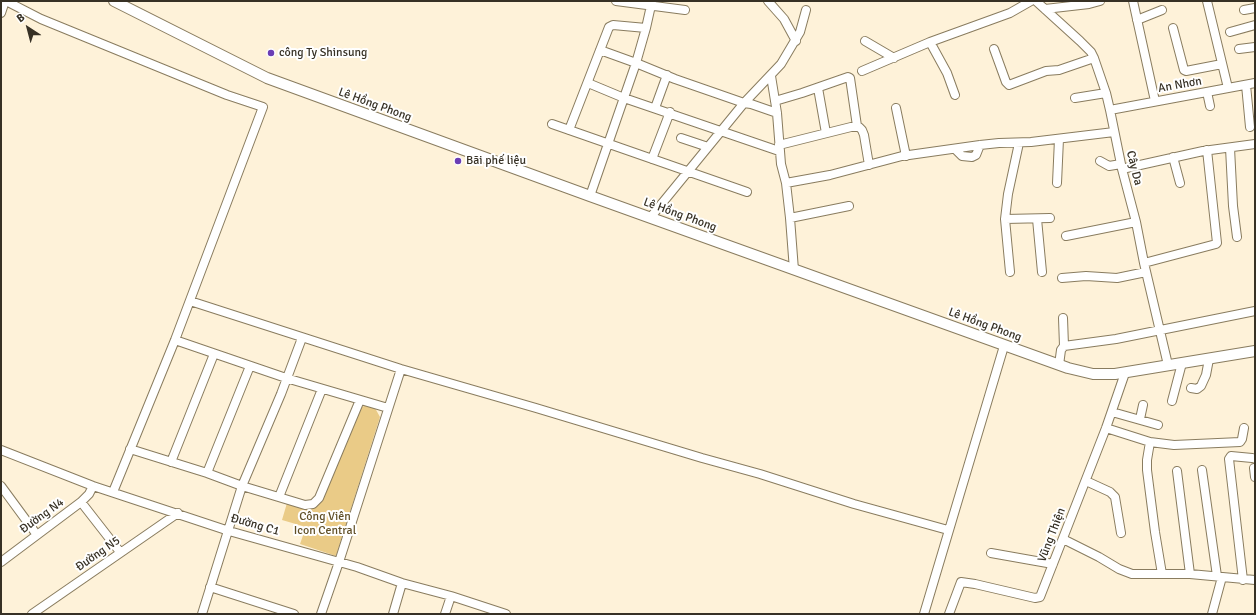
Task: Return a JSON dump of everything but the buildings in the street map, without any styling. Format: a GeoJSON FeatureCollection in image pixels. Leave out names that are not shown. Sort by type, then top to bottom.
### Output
{"type":"FeatureCollection","features":[{"type":"Feature","properties":{"kind":"main road","name":"Lê Hồng Phong"},"geometry":{"type":"LineString","coordinates":[[114,1],[267,78],[1059,365],[1093,374],[1114,374],[1255,351]]}},
{"type":"Feature","properties":{"kind":"street"},"geometry":{"type":"LineString","coordinates":[[1,13],[6,1],[48,22],[227,95],[263,106],[175,340],[113,492]]}},
{"type":"Feature","properties":{"kind":"street"},"geometry":{"type":"LineString","coordinates":[[616,1],[652,3],[685,10]]}},
{"type":"Feature","properties":{"kind":"street"},"geometry":{"type":"LineString","coordinates":[[768,1],[784,20],[796,41]]}},
{"type":"Feature","properties":{"kind":"street"},"geometry":{"type":"LineString","coordinates":[[862,71],[930,42],[1035,1]]}},
{"type":"Feature","properties":{"kind":"street","name":"Cây Da"},"geometry":{"type":"LineString","coordinates":[[1035,1],[1045,5],[1091,52],[1094,58],[1106,93],[1121,166],[1136,222],[1168,365]]}},
{"type":"Feature","properties":{"kind":"street"},"geometry":{"type":"LineString","coordinates":[[1045,5],[1089,4],[1100,1]]}},
{"type":"Feature","properties":{"kind":"street"},"geometry":{"type":"LineString","coordinates":[[1133,1],[1155,101]]}},
{"type":"Feature","properties":{"kind":"street"},"geometry":{"type":"LineString","coordinates":[[1207,1],[1228,88]]}},
{"type":"Feature","properties":{"kind":"street"},"geometry":{"type":"LineString","coordinates":[[590,196],[636,63],[652,3]]}},
{"type":"Feature","properties":{"kind":"street"},"geometry":{"type":"LineString","coordinates":[[1244,10],[1255,8]]}},
{"type":"Feature","properties":{"kind":"street"},"geometry":{"type":"LineString","coordinates":[[650,218],[744,104],[772,76],[796,41],[806,10]]}},
{"type":"Feature","properties":{"kind":"street"},"geometry":{"type":"LineString","coordinates":[[1137,20],[1162,10]]}},
{"type":"Feature","properties":{"kind":"street"},"geometry":{"type":"LineString","coordinates":[[1230,32],[1255,25]]}},
{"type":"Feature","properties":{"kind":"street"},"geometry":{"type":"LineString","coordinates":[[569,130],[608,28],[611,26],[646,28]]}},
{"type":"Feature","properties":{"kind":"street"},"geometry":{"type":"LineString","coordinates":[[1173,28],[1184,70],[1186,71],[1222,64]]}},
{"type":"Feature","properties":{"kind":"street"},"geometry":{"type":"LineString","coordinates":[[865,41],[894,58]]}},
{"type":"Feature","properties":{"kind":"street"},"geometry":{"type":"LineString","coordinates":[[930,42],[947,73],[955,95]]}},
{"type":"Feature","properties":{"kind":"street"},"geometry":{"type":"LineString","coordinates":[[1239,49],[1255,47]]}},
{"type":"Feature","properties":{"kind":"street"},"geometry":{"type":"LineString","coordinates":[[600,50],[744,104],[750,104],[777,113]]}},
{"type":"Feature","properties":{"kind":"street"},"geometry":{"type":"LineString","coordinates":[[994,50],[1006,82],[1009,85],[1046,71],[1059,70],[1094,58]]}},
{"type":"Feature","properties":{"kind":"street"},"geometry":{"type":"LineString","coordinates":[[655,108],[667,75]]}},
{"type":"Feature","properties":{"kind":"street"},"geometry":{"type":"LineString","coordinates":[[772,76],[777,113],[781,164],[786,183],[790,218],[794,270]]}},
{"type":"Feature","properties":{"kind":"street"},"geometry":{"type":"LineString","coordinates":[[775,101],[818,88],[847,76],[850,78],[857,126],[861,128],[863,132],[869,165]]}},
{"type":"Feature","properties":{"kind":"street"},"geometry":{"type":"LineString","coordinates":[[588,83],[624,98],[779,148],[826,133],[857,126]]}},
{"type":"Feature","properties":{"kind":"street","name":"An Nhơn"},"geometry":{"type":"LineString","coordinates":[[1110,110],[1228,88],[1249,90],[1255,83]]}},
{"type":"Feature","properties":{"kind":"street"},"geometry":{"type":"LineString","coordinates":[[818,88],[826,133]]}},
{"type":"Feature","properties":{"kind":"street"},"geometry":{"type":"LineString","coordinates":[[1249,90],[1250,127]]}},
{"type":"Feature","properties":{"kind":"street"},"geometry":{"type":"LineString","coordinates":[[1208,92],[1210,106]]}},
{"type":"Feature","properties":{"kind":"street"},"geometry":{"type":"LineString","coordinates":[[1074,98],[1106,93]]}},
{"type":"Feature","properties":{"kind":"street"},"geometry":{"type":"LineString","coordinates":[[896,108],[906,156]]}},
{"type":"Feature","properties":{"kind":"street"},"geometry":{"type":"LineString","coordinates":[[652,159],[670,112]]}},
{"type":"Feature","properties":{"kind":"street"},"geometry":{"type":"LineString","coordinates":[[552,124],[747,192]]}},
{"type":"Feature","properties":{"kind":"street"},"geometry":{"type":"LineString","coordinates":[[786,183],[830,175],[906,156],[980,145],[1059,140],[1114,132]]}},
{"type":"Feature","properties":{"kind":"street"},"geometry":{"type":"LineString","coordinates":[[681,138],[708,147]]}},
{"type":"Feature","properties":{"kind":"street"},"geometry":{"type":"LineString","coordinates":[[1057,183],[1059,140]]}},
{"type":"Feature","properties":{"kind":"street"},"geometry":{"type":"LineString","coordinates":[[1010,272],[1005,219],[1008,194],[1018,143]]}},
{"type":"Feature","properties":{"kind":"street"},"geometry":{"type":"LineString","coordinates":[[1100,161],[1109,166],[1121,166],[1207,150],[1255,144]]}},
{"type":"Feature","properties":{"kind":"street"},"geometry":{"type":"LineString","coordinates":[[1230,148],[1233,206],[1237,238]]}},
{"type":"Feature","properties":{"kind":"street"},"geometry":{"type":"LineString","coordinates":[[1144,263],[1216,244],[1217,240],[1207,150]]}},
{"type":"Feature","properties":{"kind":"street"},"geometry":{"type":"LineString","coordinates":[[1173,157],[1180,183]]}},
{"type":"Feature","properties":{"kind":"street"},"geometry":{"type":"LineString","coordinates":[[790,218],[849,206]]}},
{"type":"Feature","properties":{"kind":"street"},"geometry":{"type":"LineString","coordinates":[[1005,219],[1050,218]]}},
{"type":"Feature","properties":{"kind":"street"},"geometry":{"type":"LineString","coordinates":[[1037,219],[1042,272]]}},
{"type":"Feature","properties":{"kind":"street"},"geometry":{"type":"LineString","coordinates":[[1066,236],[1136,222]]}},
{"type":"Feature","properties":{"kind":"street"},"geometry":{"type":"LineString","coordinates":[[1062,278],[1086,276],[1117,278],[1146,272]]}},
{"type":"Feature","properties":{"kind":"street"},"geometry":{"type":"LineString","coordinates":[[190,301],[401,369],[760,474],[854,504],[948,530]]}},
{"type":"Feature","properties":{"kind":"street"},"geometry":{"type":"LineString","coordinates":[[1064,346],[1116,340],[1255,311],[1255,315]]}},
{"type":"Feature","properties":{"kind":"street"},"geometry":{"type":"LineString","coordinates":[[1059,365],[1061,350],[1064,346],[1063,318]]}},
{"type":"Feature","properties":{"kind":"street"},"geometry":{"type":"LineString","coordinates":[[202,614],[242,486],[281,394],[302,338]]}},
{"type":"Feature","properties":{"kind":"street"},"geometry":{"type":"LineString","coordinates":[[175,340],[286,378],[388,408]]}},
{"type":"Feature","properties":{"kind":"street"},"geometry":{"type":"LineString","coordinates":[[924,614],[1004,346]]}},
{"type":"Feature","properties":{"kind":"street"},"geometry":{"type":"LineString","coordinates":[[172,462],[214,354]]}},
{"type":"Feature","properties":{"kind":"street"},"geometry":{"type":"LineString","coordinates":[[1191,388],[1197,389],[1201,386],[1206,375],[1209,358]]}},
{"type":"Feature","properties":{"kind":"street"},"geometry":{"type":"LineString","coordinates":[[1172,401],[1182,363]]}},
{"type":"Feature","properties":{"kind":"street"},"geometry":{"type":"LineString","coordinates":[[207,474],[250,366]]}},
{"type":"Feature","properties":{"kind":"street"},"geometry":{"type":"LineString","coordinates":[[321,614],[401,369]]}},
{"type":"Feature","properties":{"kind":"street","name":"Vũng Thiện"},"geometry":{"type":"LineString","coordinates":[[949,614],[961,582],[1039,598],[1086,481],[1112,412],[1125,372]]}},
{"type":"Feature","properties":{"kind":"street"},"geometry":{"type":"LineString","coordinates":[[279,497],[322,389]]}},
{"type":"Feature","properties":{"kind":"street"},"geometry":{"type":"LineString","coordinates":[[130,449],[305,505],[313,504],[319,498],[360,400]]}},
{"type":"Feature","properties":{"kind":"street"},"geometry":{"type":"LineString","coordinates":[[1140,419],[1144,405]]}},
{"type":"Feature","properties":{"kind":"street"},"geometry":{"type":"LineString","coordinates":[[1112,412],[1158,425]]}},
{"type":"Feature","properties":{"kind":"street"},"geometry":{"type":"LineString","coordinates":[[1106,428],[1150,442],[1174,445],[1240,442],[1244,428]]}},
{"type":"Feature","properties":{"kind":"street"},"geometry":{"type":"LineString","coordinates":[[1150,442],[1147,470],[1162,574]]}},
{"type":"Feature","properties":{"kind":"street","name":"Đường C1"},"geometry":{"type":"LineString","coordinates":[[1,450],[93,486],[228,531],[339,562],[402,583],[451,596],[506,614]]}},
{"type":"Feature","properties":{"kind":"street"},"geometry":{"type":"LineString","coordinates":[[1243,580],[1229,459],[1231,456],[1252,458]]}},
{"type":"Feature","properties":{"kind":"street"},"geometry":{"type":"LineString","coordinates":[[1254,468],[1255,477]]}},
{"type":"Feature","properties":{"kind":"street"},"geometry":{"type":"LineString","coordinates":[[1202,470],[1219,577],[1212,614]]}},
{"type":"Feature","properties":{"kind":"street"},"geometry":{"type":"LineString","coordinates":[[1177,471],[1190,574]]}},
{"type":"Feature","properties":{"kind":"street"},"geometry":{"type":"LineString","coordinates":[[1086,481],[1113,494],[1121,533]]}},
{"type":"Feature","properties":{"kind":"street"},"geometry":{"type":"LineString","coordinates":[[1,486],[37,535]]}},
{"type":"Feature","properties":{"kind":"street","name":"Đường N4"},"geometry":{"type":"LineString","coordinates":[[1,562],[81,502],[89,494],[93,486]]}},
{"type":"Feature","properties":{"kind":"street"},"geometry":{"type":"LineString","coordinates":[[81,502],[120,552]]}},
{"type":"Feature","properties":{"kind":"street","name":"Đường N5"},"geometry":{"type":"LineString","coordinates":[[32,614],[120,552],[178,514]]}},
{"type":"Feature","properties":{"kind":"street"},"geometry":{"type":"LineString","coordinates":[[1063,539],[1128,573],[1146,575],[1190,574],[1255,580]]}},
{"type":"Feature","properties":{"kind":"street"},"geometry":{"type":"LineString","coordinates":[[992,553],[1053,564]]}},
{"type":"Feature","properties":{"kind":"street"},"geometry":{"type":"LineString","coordinates":[[393,614],[402,583]]}},
{"type":"Feature","properties":{"kind":"street"},"geometry":{"type":"LineString","coordinates":[[210,588],[294,614]]}},
{"type":"Feature","properties":{"kind":"street"},"geometry":{"type":"LineString","coordinates":[[445,614],[451,596]]}},
{"type":"Feature","properties":{"kind":"green space","name":"Công Viên Icon Central"},"geometry":{"type":"Polygon","coordinates":[[[366,405],[375,408],[380,417],[336,556],[300,544],[306,527],[282,520],[287,503],[308,509],[316,506],[322,500],[360,408],[366,405]]]}},
{"type":"Feature","properties":{"kind":"place","name":"công Ty Shinsung"},"geometry":{"type":"Point","coordinates":[271,53]}},
{"type":"Feature","properties":{"kind":"place","name":"Bãi phế liệu"},"geometry":{"type":"Point","coordinates":[458,161]}}]}
